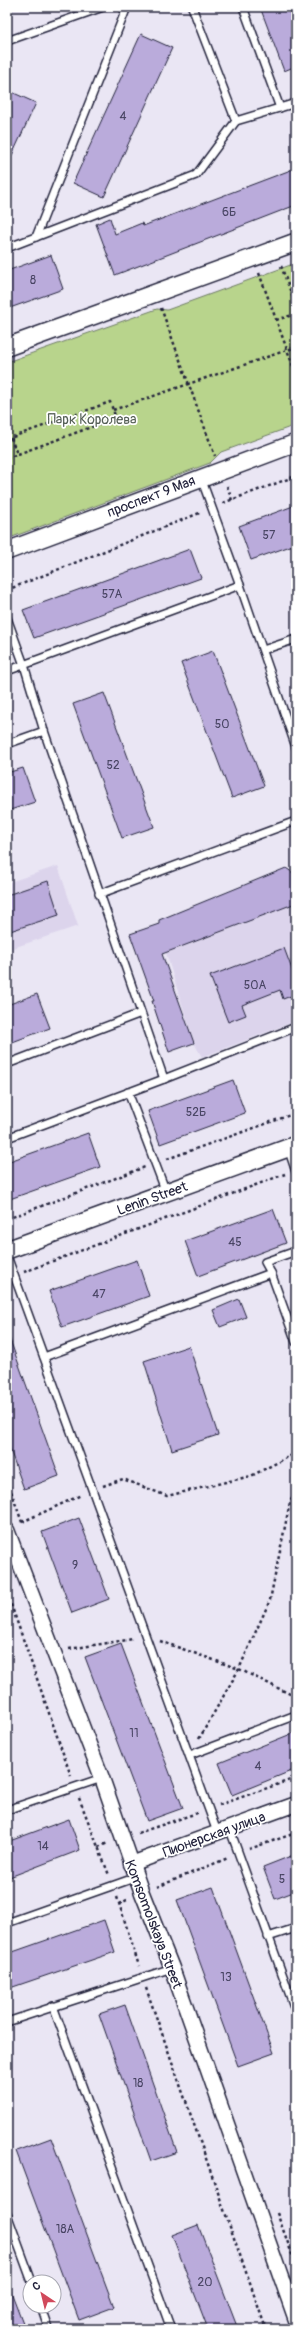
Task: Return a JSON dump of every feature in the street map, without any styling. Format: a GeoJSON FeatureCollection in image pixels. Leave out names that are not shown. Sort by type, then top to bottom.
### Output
{"type":"FeatureCollection","features":[{"type":"Feature","properties":{"kind":"street"},"geometry":{"type":"LineString","coordinates":[[7,347],[296,242]]}},
{"type":"Feature","properties":{"kind":"street","name":"проспект 9 Мая"},"geometry":{"type":"LineString","coordinates":[[7,551],[296,443]]}},
{"type":"Feature","properties":{"kind":"street","name":"Lenin Street"},"geometry":{"type":"LineString","coordinates":[[7,1250],[292,1146]]}},
{"type":"Feature","properties":{"kind":"street","name":"Komsomolskaya Street"},"geometry":{"type":"LineString","coordinates":[[7,1530],[102,1778],[131,1864],[172,1968],[296,2320]]}},
{"type":"Feature","properties":{"kind":"street","name":"Пионерская улица"},"geometry":{"type":"LineString","coordinates":[[131,1864],[296,1804]]}},
{"type":"Feature","properties":{"kind":"lane"},"geometry":{"type":"LineString","coordinates":[[7,41],[103,7]]}},
{"type":"Feature","properties":{"kind":"lane"},"geometry":{"type":"LineString","coordinates":[[36,237],[127,7]]}},
{"type":"Feature","properties":{"kind":"lane"},"geometry":{"type":"LineString","coordinates":[[192,7],[236,121]]}},
{"type":"Feature","properties":{"kind":"lane"},"geometry":{"type":"LineString","coordinates":[[243,7],[280,108]]}},
{"type":"Feature","properties":{"kind":"lane"},"geometry":{"type":"LineString","coordinates":[[7,248],[196,175],[236,121],[296,103]]}},
{"type":"Feature","properties":{"kind":"lane"},"geometry":{"type":"LineString","coordinates":[[200,478],[240,585],[296,747]]}},
{"type":"Feature","properties":{"kind":"lane"},"geometry":{"type":"LineString","coordinates":[[7,671],[240,585]]}},
{"type":"Feature","properties":{"kind":"lane"},"geometry":{"type":"LineString","coordinates":[[7,618],[24,665],[44,731],[164,1079]]}},
{"type":"Feature","properties":{"kind":"lane"},"geometry":{"type":"LineString","coordinates":[[263,650],[296,639]]}},
{"type":"Feature","properties":{"kind":"lane"},"geometry":{"type":"LineString","coordinates":[[7,744],[44,731]]}},
{"type":"Feature","properties":{"kind":"lane"},"geometry":{"type":"LineString","coordinates":[[100,894],[296,821]]}},
{"type":"Feature","properties":{"kind":"lane"},"geometry":{"type":"LineString","coordinates":[[7,1064],[141,1013]]}},
{"type":"Feature","properties":{"kind":"lane"},"geometry":{"type":"LineString","coordinates":[[7,1138],[164,1079],[296,1027]]}},
{"type":"Feature","properties":{"kind":"lane"},"geometry":{"type":"LineString","coordinates":[[128,1092],[166,1192]]}},
{"type":"Feature","properties":{"kind":"lane"},"geometry":{"type":"LineString","coordinates":[[292,1146],[296,1171]]}},
{"type":"Feature","properties":{"kind":"lane"},"geometry":{"type":"LineString","coordinates":[[296,1251],[265,1262],[271,1273],[296,1342]]}},
{"type":"Feature","properties":{"kind":"lane"},"geometry":{"type":"LineString","coordinates":[[7,1256],[190,1755],[268,1937],[296,2012]]}},
{"type":"Feature","properties":{"kind":"lane"},"geometry":{"type":"LineString","coordinates":[[44,1357],[271,1273]]}},
{"type":"Feature","properties":{"kind":"lane"},"geometry":{"type":"LineString","coordinates":[[190,1755],[296,1715]]}},
{"type":"Feature","properties":{"kind":"lane"},"geometry":{"type":"LineString","coordinates":[[7,1810],[102,1778]]}},
{"type":"Feature","properties":{"kind":"lane"},"geometry":{"type":"LineString","coordinates":[[7,1923],[137,1877]]}},
{"type":"Feature","properties":{"kind":"lane"},"geometry":{"type":"LineString","coordinates":[[268,1937],[296,1928]]}},
{"type":"Feature","properties":{"kind":"lane"},"geometry":{"type":"LineString","coordinates":[[7,2022],[172,1968]]}},
{"type":"Feature","properties":{"kind":"lane"},"geometry":{"type":"LineString","coordinates":[[53,2006],[171,2329]]}},
{"type":"Feature","properties":{"kind":"lane"},"geometry":{"type":"LineString","coordinates":[[7,2214],[29,2274]]}},
{"type":"Feature","properties":{"kind":"lane"},"geometry":{"type":"LineString","coordinates":[[44,2314],[49,2329]]}},
{"type":"Feature","properties":{"kind":"path"},"geometry":{"type":"LineString","coordinates":[[279,262],[296,306]]}},
{"type":"Feature","properties":{"kind":"path"},"geometry":{"type":"LineString","coordinates":[[257,269],[296,374]]}},
{"type":"Feature","properties":{"kind":"path"},"geometry":{"type":"LineString","coordinates":[[160,304],[217,462]]}},
{"type":"Feature","properties":{"kind":"path"},"geometry":{"type":"LineString","coordinates":[[276,320],[296,314]]}},
{"type":"Feature","properties":{"kind":"path"},"geometry":{"type":"LineString","coordinates":[[113,410],[296,347]]}},
{"type":"Feature","properties":{"kind":"path"},"geometry":{"type":"LineString","coordinates":[[7,439],[110,402],[116,418],[7,458]]}},
{"type":"Feature","properties":{"kind":"path"},"geometry":{"type":"LineString","coordinates":[[11,438],[17,454]]}},
{"type":"Feature","properties":{"kind":"path"},"geometry":{"type":"LineString","coordinates":[[7,590],[296,476]]}},
{"type":"Feature","properties":{"kind":"path"},"geometry":{"type":"LineString","coordinates":[[14,1276],[296,1171]]}},
{"type":"Feature","properties":{"kind":"path"},"geometry":{"type":"LineString","coordinates":[[22,1522],[93,1489],[123,1479],[167,1496],[251,1476],[296,1453]]}},
{"type":"Feature","properties":{"kind":"path"},"geometry":{"type":"LineString","coordinates":[[190,1755],[239,1669],[270,1600],[290,1502],[296,1492]]}},
{"type":"Feature","properties":{"kind":"path"},"geometry":{"type":"LineString","coordinates":[[7,1593],[75,1788],[113,1886],[142,1978],[266,2329]]}},
{"type":"Feature","properties":{"kind":"path"},"geometry":{"type":"LineString","coordinates":[[69,1649],[147,1637],[239,1669],[296,1696]]}},
{"type":"Feature","properties":{"kind":"shaded area"},"geometry":{"type":"Polygon","coordinates":[[[58,866],[78,926],[7,950],[7,883],[58,866]]]}},
{"type":"Feature","properties":{"kind":"shaded area"},"geometry":{"type":"Polygon","coordinates":[[[296,903],[296,1021],[202,1057],[194,1043],[166,953],[296,903]]]}},
{"type":"Feature","properties":{"kind":"green space","name":"Парк Королева"},"geometry":{"type":"Polygon","coordinates":[[[296,263],[296,425],[221,452],[210,463],[7,539],[7,362],[157,309],[167,310],[296,263]]]}},
{"type":"Feature","properties":{"kind":"building"},"geometry":{"type":"Polygon","coordinates":[[[260,7],[291,7],[296,22],[296,66],[284,71],[260,7]]]}},
{"type":"Feature","properties":{"kind":"building"},"geometry":{"type":"Polygon","coordinates":[[[141,34],[172,48],[104,197],[73,183],[141,34]]]}},
{"type":"Feature","properties":{"kind":"building"},"geometry":{"type":"Polygon","coordinates":[[[7,90],[36,103],[7,166],[7,90]]]}},
{"type":"Feature","properties":{"kind":"building"},"geometry":{"type":"Polygon","coordinates":[[[296,168],[296,205],[115,275],[96,224],[110,218],[115,234],[142,223],[143,226],[296,168]]]}},
{"type":"Feature","properties":{"kind":"building"},"geometry":{"type":"Polygon","coordinates":[[[51,255],[63,289],[7,309],[7,271],[51,255]]]}},
{"type":"Feature","properties":{"kind":"building"},"geometry":{"type":"Polygon","coordinates":[[[296,505],[296,544],[251,560],[239,526],[296,505]]]}},
{"type":"Feature","properties":{"kind":"building"},"geometry":{"type":"Polygon","coordinates":[[[190,549],[201,578],[34,638],[23,610],[190,549]]]}},
{"type":"Feature","properties":{"kind":"building"},"geometry":{"type":"Polygon","coordinates":[[[213,651],[264,786],[232,798],[181,663],[213,651]]]}},
{"type":"Feature","properties":{"kind":"building"},"geometry":{"type":"Polygon","coordinates":[[[104,693],[154,827],[122,838],[73,704],[104,693]]]}},
{"type":"Feature","properties":{"kind":"building"},"geometry":{"type":"Polygon","coordinates":[[[23,768],[35,802],[7,811],[7,773],[23,768]]]}},
{"type":"Feature","properties":{"kind":"building"},"geometry":{"type":"Polygon","coordinates":[[[286,868],[296,875],[296,903],[162,954],[194,1043],[169,1052],[152,1001],[154,1001],[130,934],[159,924],[159,920],[286,868]]]}},
{"type":"Feature","properties":{"kind":"building"},"geometry":{"type":"Polygon","coordinates":[[[48,881],[59,915],[7,932],[7,895],[48,881]]]}},
{"type":"Feature","properties":{"kind":"building"},"geometry":{"type":"Polygon","coordinates":[[[284,948],[296,980],[296,994],[283,999],[280,990],[242,1005],[246,1015],[228,1022],[210,976],[284,948]]]}},
{"type":"Feature","properties":{"kind":"building"},"geometry":{"type":"Polygon","coordinates":[[[37,994],[50,1028],[7,1044],[7,1005],[37,994]]]}},
{"type":"Feature","properties":{"kind":"building"},"geometry":{"type":"Polygon","coordinates":[[[233,1080],[245,1113],[160,1144],[148,1111],[233,1080]]]}},
{"type":"Feature","properties":{"kind":"building"},"geometry":{"type":"Polygon","coordinates":[[[88,1133],[100,1167],[7,1200],[7,1162],[88,1133]]]}},
{"type":"Feature","properties":{"kind":"building"},"geometry":{"type":"Polygon","coordinates":[[[273,1209],[286,1243],[198,1276],[185,1241],[273,1209]]]}},
{"type":"Feature","properties":{"kind":"building"},"geometry":{"type":"Polygon","coordinates":[[[137,1260],[149,1296],[62,1327],[49,1291],[137,1260]]]}},
{"type":"Feature","properties":{"kind":"building"},"geometry":{"type":"Polygon","coordinates":[[[239,1299],[246,1317],[220,1327],[213,1310],[239,1299]]]}},
{"type":"Feature","properties":{"kind":"building"},"geometry":{"type":"Polygon","coordinates":[[[9,1337],[59,1476],[24,1489],[7,1441],[7,1338],[9,1337]]]}},
{"type":"Feature","properties":{"kind":"building"},"geometry":{"type":"Polygon","coordinates":[[[189,1346],[218,1435],[172,1450],[144,1361],[189,1346]]]}},
{"type":"Feature","properties":{"kind":"building"},"geometry":{"type":"Polygon","coordinates":[[[79,1518],[109,1599],[72,1613],[42,1532],[79,1518]]]}},
{"type":"Feature","properties":{"kind":"building"},"geometry":{"type":"Polygon","coordinates":[[[121,1644],[183,1808],[147,1821],[85,1657],[121,1644]]]}},
{"type":"Feature","properties":{"kind":"building"},"geometry":{"type":"Polygon","coordinates":[[[296,1732],[296,1769],[232,1795],[219,1763],[296,1732]]]}},
{"type":"Feature","properties":{"kind":"building"},"geometry":{"type":"Polygon","coordinates":[[[69,1819],[80,1850],[7,1878],[7,1842],[69,1819]]]}},
{"type":"Feature","properties":{"kind":"building"},"geometry":{"type":"Polygon","coordinates":[[[296,1854],[296,1891],[275,1899],[263,1867],[296,1854]]]}},
{"type":"Feature","properties":{"kind":"building"},"geometry":{"type":"Polygon","coordinates":[[[213,1887],[274,2053],[238,2066],[177,1900],[213,1887]]]}},
{"type":"Feature","properties":{"kind":"building"},"geometry":{"type":"Polygon","coordinates":[[[104,1920],[115,1952],[7,1989],[7,1954],[104,1920]]]}},
{"type":"Feature","properties":{"kind":"building"},"geometry":{"type":"Polygon","coordinates":[[[125,2005],[177,2152],[151,2161],[99,2014],[125,2005]]]}},
{"type":"Feature","properties":{"kind":"building"},"geometry":{"type":"Polygon","coordinates":[[[51,2138],[114,2307],[79,2320],[16,2151],[51,2138]]]}},
{"type":"Feature","properties":{"kind":"building"},"geometry":{"type":"Polygon","coordinates":[[[198,2225],[238,2329],[208,2329],[172,2235],[198,2225]]]}},
{"type":"Feature","properties":{"kind":"building"},"geometry":{"type":"Polygon","coordinates":[[[8,2284],[23,2323],[7,2329],[8,2284]]]}}]}
